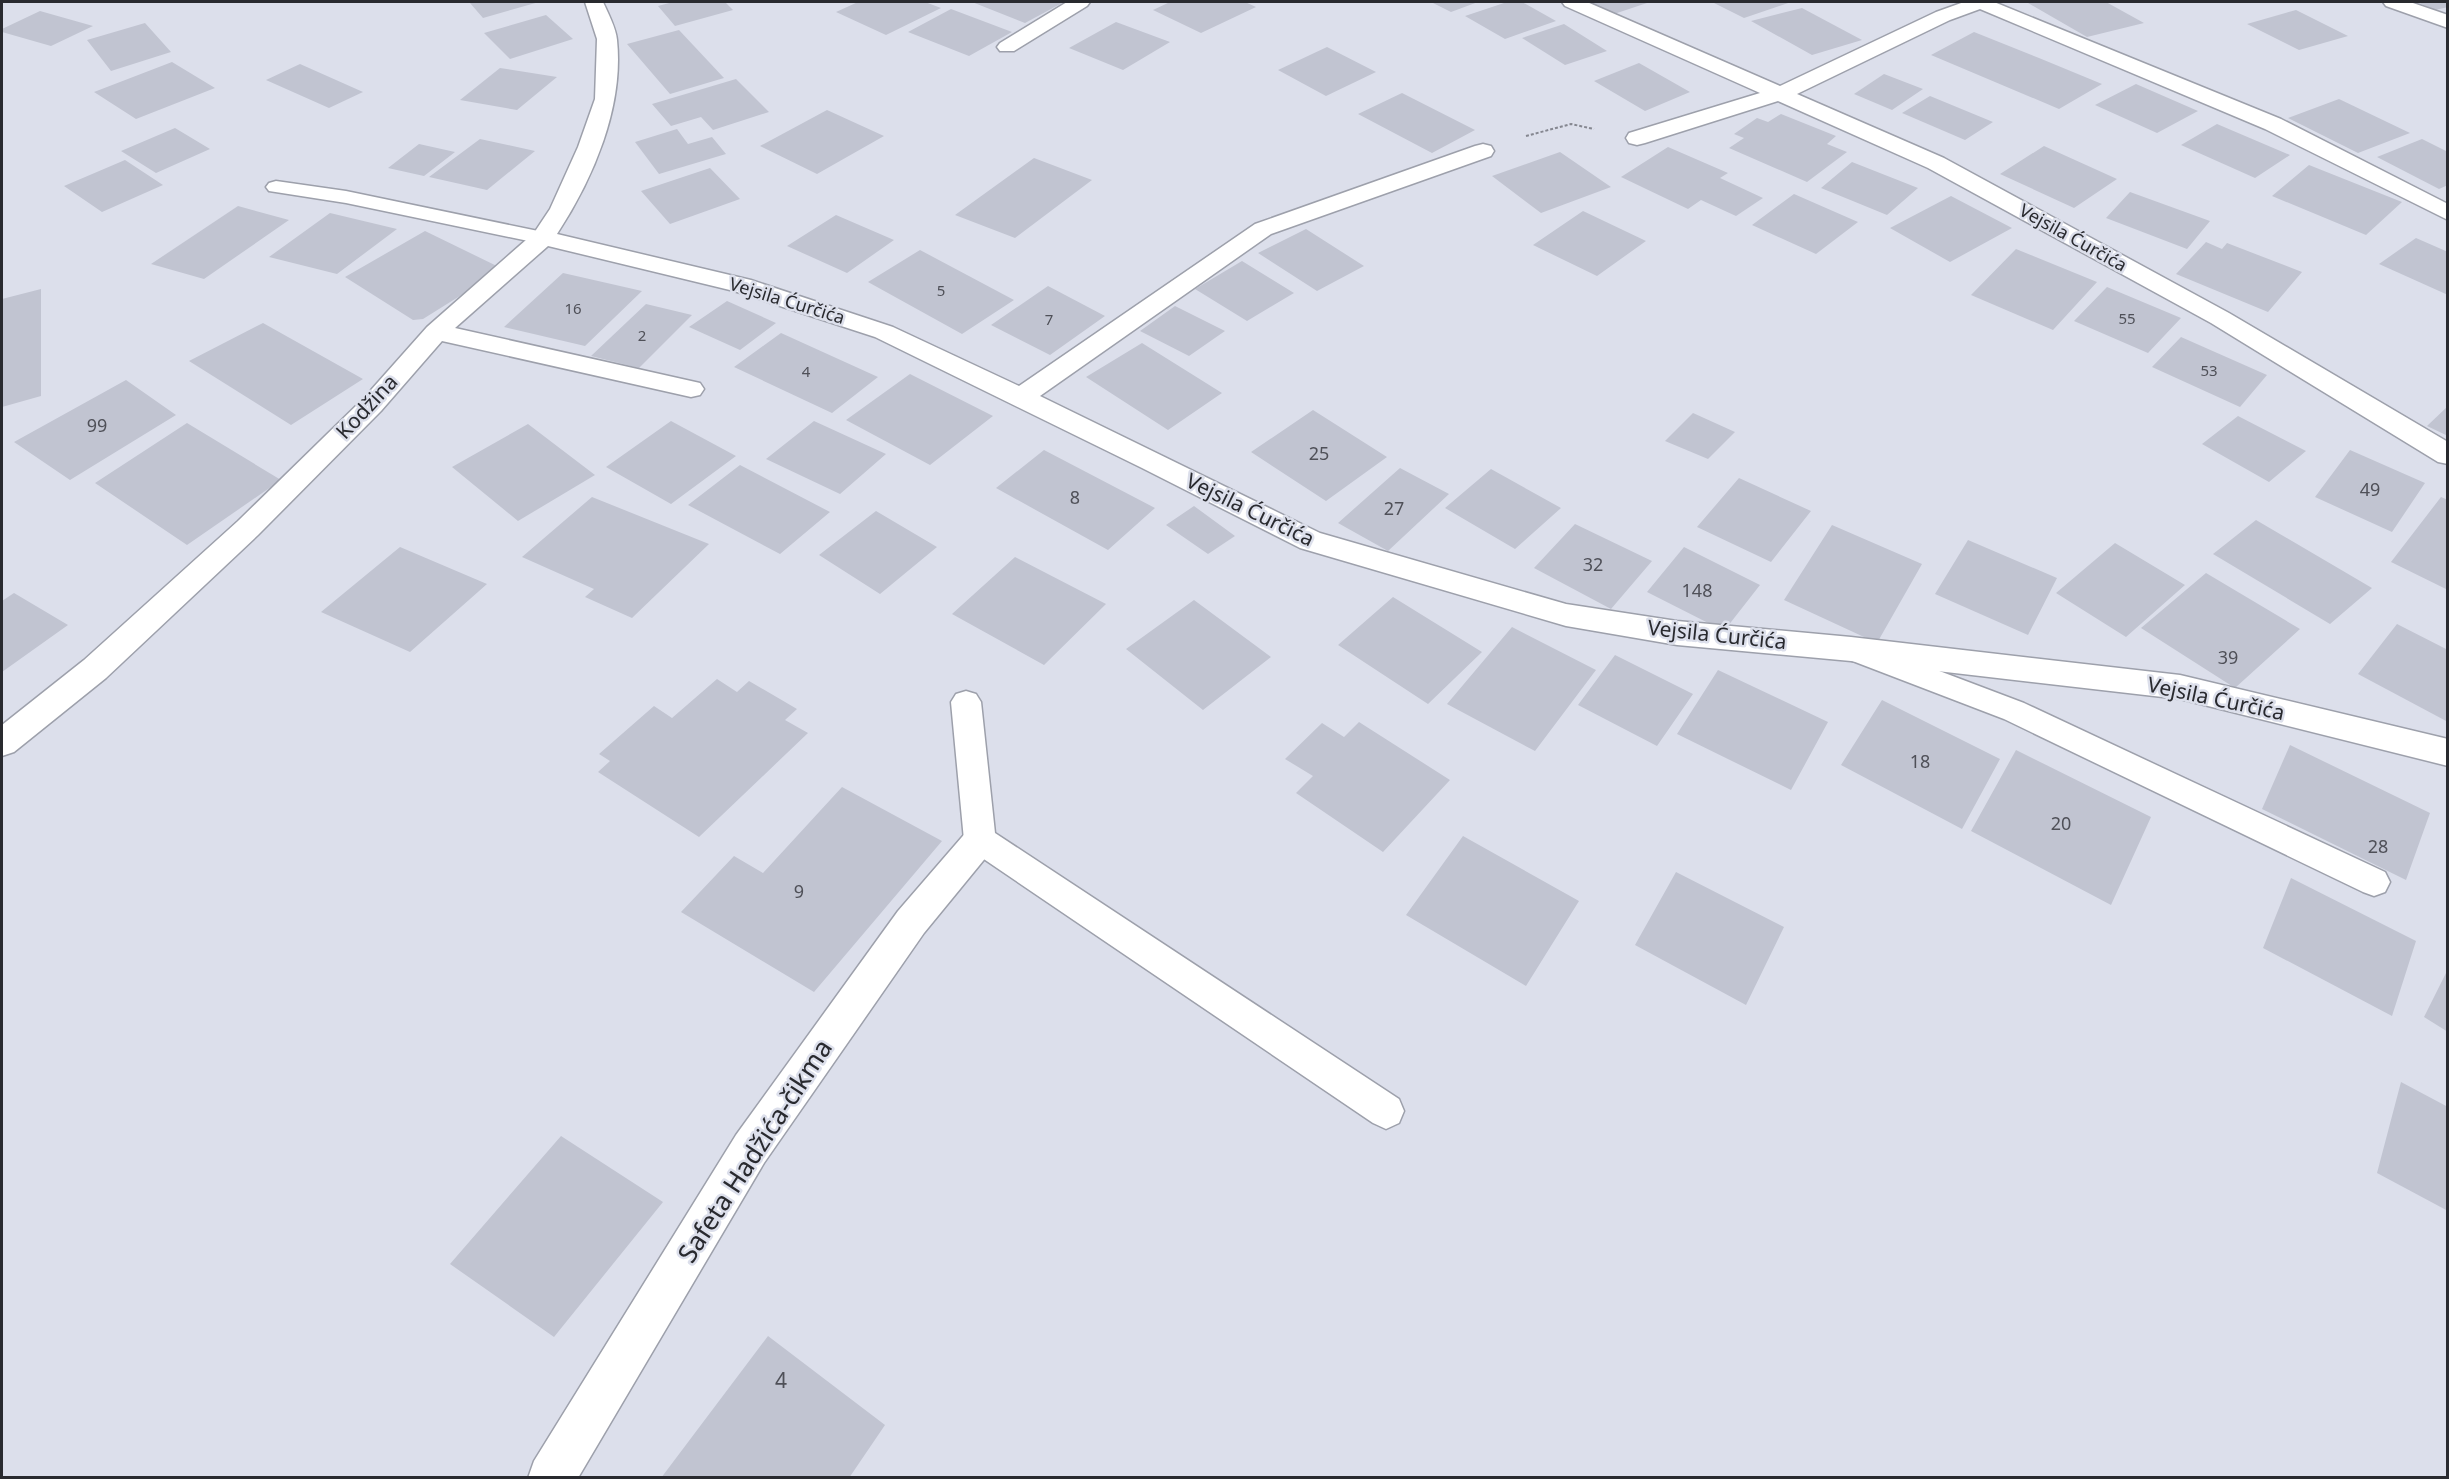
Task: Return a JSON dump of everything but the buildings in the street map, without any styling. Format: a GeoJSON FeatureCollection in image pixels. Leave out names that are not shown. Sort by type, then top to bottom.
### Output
{"type":"FeatureCollection","features":[{"type":"Feature","properties":{"kind":"street","name":"Kodžina"},"geometry":{"type":"LineString","coordinates":[[2,743],[95,669],[248,528],[372,405],[436,332],[543,238],[562,209],[589,147],[605,99],[607,39],[594,2]]}},
{"type":"Feature","properties":{"kind":"street"},"geometry":{"type":"LineString","coordinates":[[1007,47],[1080,2]]}},
{"type":"Feature","properties":{"kind":"street","name":"Vejsila Ćurčića"},"geometry":{"type":"LineString","coordinates":[[1572,2],[1782,93],[1956,174],[2220,318],[2448,455]]}},
{"type":"Feature","properties":{"kind":"street"},"geometry":{"type":"LineString","coordinates":[[1637,138],[1782,93],[1943,16],[1980,2],[2273,124],[2448,213]]}},
{"type":"Feature","properties":{"kind":"street"},"geometry":{"type":"LineString","coordinates":[[2393,2],[2448,22]]}},
{"type":"Feature","properties":{"kind":"street"},"geometry":{"type":"LineString","coordinates":[[1020,397],[1263,229],[1483,151]]}},
{"type":"Feature","properties":{"kind":"street","name":"Vejsila Ćurčića"},"geometry":{"type":"LineString","coordinates":[[543,238],[742,285],[884,332],[1152,461],[1310,542],[1566,615],[1677,633],[1851,649],[2180,687],[2448,753]]}},
{"type":"Feature","properties":{"kind":"street"},"geometry":{"type":"LineString","coordinates":[[436,332],[691,389]]}},
{"type":"Feature","properties":{"kind":"street","name":"Safeta Hadžića-čikma"},"geometry":{"type":"LineString","coordinates":[[552,1478],[750,1149],[911,922],[980,840]]}},
{"type":"Feature","properties":{"kind":"lane"},"geometry":{"type":"LineString","coordinates":[[276,187],[346,197],[543,238]]}},
{"type":"Feature","properties":{"kind":"lane"},"geometry":{"type":"LineString","coordinates":[[1851,649],[2014,711],[2374,882]]}},
{"type":"Feature","properties":{"kind":"lane"},"geometry":{"type":"LineString","coordinates":[[966,702],[980,840],[1386,1111]]}},
{"type":"Feature","properties":{"kind":"path"},"geometry":{"type":"LineString","coordinates":[[1483,151],[1498,143],[1571,124],[1637,138]]}}]}
